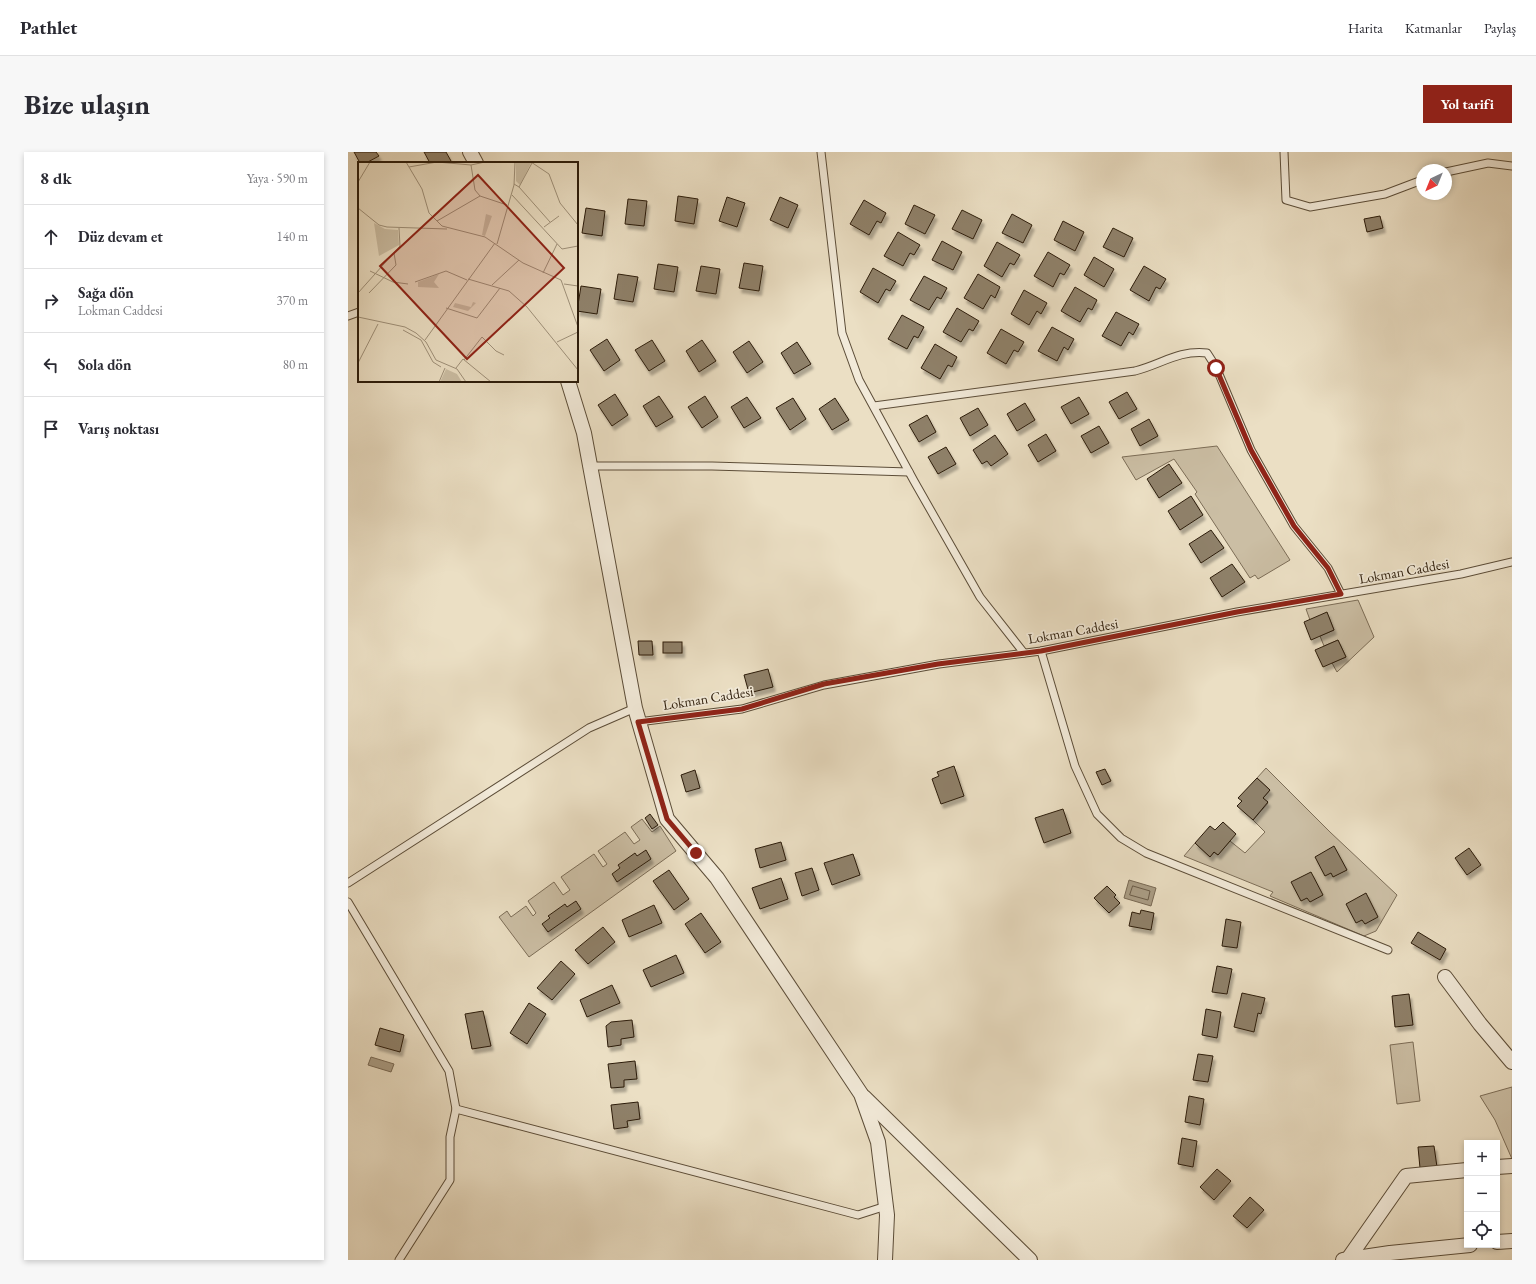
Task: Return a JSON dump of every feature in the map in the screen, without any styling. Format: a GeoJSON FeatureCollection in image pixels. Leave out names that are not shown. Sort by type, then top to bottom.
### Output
{"type":"FeatureCollection","features":[{"type":"Feature","properties":{"kind":"street"},"geometry":{"type":"LineString","coordinates":[[470,152],[475,162]]}},
{"type":"Feature","properties":{"kind":"street"},"geometry":{"type":"LineString","coordinates":[[568,382],[584,433],[636,715],[667,819],[717,878],[861,1094],[1030,1260]]}},
{"type":"Feature","properties":{"kind":"street"},"geometry":{"type":"LineString","coordinates":[[1445,977],[1480,1024],[1512,1062]]}},
{"type":"Feature","properties":{"kind":"street"},"geometry":{"type":"LineString","coordinates":[[861,1094],[878,1142],[887,1215],[885,1260]]}},
{"type":"Feature","properties":{"kind":"street"},"geometry":{"type":"LineString","coordinates":[[1500,1167],[1512,1166]]}},
{"type":"Feature","properties":{"kind":"street"},"geometry":{"type":"LineString","coordinates":[[1345,1260],[1406,1176],[1464,1170]]}},
{"type":"Feature","properties":{"kind":"street"},"geometry":{"type":"LineString","coordinates":[[1500,1242],[1512,1241]]}},
{"type":"Feature","properties":{"kind":"street"},"geometry":{"type":"LineString","coordinates":[[1345,1260],[1390,1253],[1464,1246]]}},
{"type":"Feature","properties":{"kind":"lane"},"geometry":{"type":"LineString","coordinates":[[821,152],[842,333],[859,380],[980,597],[1024,653]]}},
{"type":"Feature","properties":{"kind":"lane"},"geometry":{"type":"LineString","coordinates":[[1284,152],[1286,200],[1310,207],[1385,194],[1416,182]]}},
{"type":"Feature","properties":{"kind":"lane"},"geometry":{"type":"LineString","coordinates":[[1452,171],[1488,163],[1512,166]]}},
{"type":"Feature","properties":{"kind":"lane"},"geometry":{"type":"LineString","coordinates":[[348,316],[358,312]]}},
{"type":"Feature","properties":{"kind":"lane"},"geometry":{"type":"LineString","coordinates":[[874,406],[1135,371],[1150,367],[1171,357],[1193,351],[1207,353],[1216,368],[1251,450],[1294,526],[1328,568],[1341,594]]}},
{"type":"Feature","properties":{"kind":"lane"},"geometry":{"type":"LineString","coordinates":[[590,466],[712,466],[909,472]]}},
{"type":"Feature","properties":{"kind":"lane","name":"Lokman Caddesi"},"geometry":{"type":"LineString","coordinates":[[348,883],[589,728],[636,715],[742,709],[824,684],[938,664],[1041,651],[1237,612],[1461,574],[1512,562]]}},
{"type":"Feature","properties":{"kind":"lane"},"geometry":{"type":"LineString","coordinates":[[1041,651],[1075,766],[1098,814],[1121,838],[1146,853],[1388,950]]}},
{"type":"Feature","properties":{"kind":"lane"},"geometry":{"type":"LineString","coordinates":[[348,902],[449,1071],[456,1109],[450,1137],[450,1180],[398,1260]]}},
{"type":"Feature","properties":{"kind":"lane"},"geometry":{"type":"LineString","coordinates":[[456,1109],[858,1215],[886,1206]]}},
{"type":"Feature","properties":{"kind":"shaded area"},"geometry":{"type":"Polygon","coordinates":[[[1217,446],[1290,560],[1258,579],[1255,575],[1250,578],[1195,494],[1197,492],[1174,459],[1136,480],[1122,457],[1217,446]]]}},
{"type":"Feature","properties":{"kind":"shaded area"},"geometry":{"type":"Polygon","coordinates":[[[1358,600],[1374,637],[1337,672],[1332,663],[1346,657],[1338,640],[1324,646],[1320,636],[1334,630],[1327,613],[1310,620],[1306,609],[1358,600]]]}},
{"type":"Feature","properties":{"kind":"shaded area"},"geometry":{"type":"Polygon","coordinates":[[[1266,768],[1330,832],[1397,895],[1376,931],[1364,936],[1270,896],[1273,892],[1184,856],[1195,843],[1210,857],[1214,852],[1218,855],[1230,841],[1245,853],[1265,832],[1253,820],[1268,803],[1263,798],[1270,790],[1257,778],[1266,768]]]}},
{"type":"Feature","properties":{"kind":"shaded area"},"geometry":{"type":"Polygon","coordinates":[[[642,819],[652,832],[660,826],[676,851],[529,957],[499,917],[507,911],[511,917],[526,906],[533,916],[536,913],[528,901],[554,882],[563,895],[570,890],[561,877],[594,854],[603,867],[607,864],[598,851],[625,832],[634,844],[640,840],[631,827],[642,819]]]}},
{"type":"Feature","properties":{"kind":"shaded area"},"geometry":{"type":"Polygon","coordinates":[[[1413,1042],[1420,1101],[1397,1104],[1390,1045],[1413,1042]]]}},
{"type":"Feature","properties":{"kind":"shaded area"},"geometry":{"type":"Polygon","coordinates":[[[1512,1087],[1512,1159],[1495,1120],[1480,1096],[1512,1087]]]}},
{"type":"Feature","properties":{"kind":"water"},"geometry":{"type":"Polygon","coordinates":[[[1129,880],[1156,888],[1151,906],[1124,898],[1129,880]]]}},
{"type":"Feature","properties":{"kind":"water"},"geometry":{"type":"Polygon","coordinates":[[[371,1057],[394,1064],[391,1072],[368,1065],[371,1057]]]}},
{"type":"Feature","properties":{"kind":"building"},"geometry":{"type":"Polygon","coordinates":[[[354,152],[376,152],[379,156],[368,162],[359,162],[354,152]]]}},
{"type":"Feature","properties":{"kind":"building"},"geometry":{"type":"Polygon","coordinates":[[[424,152],[446,152],[451,161],[450,162],[429,162],[424,152]]]}},
{"type":"Feature","properties":{"kind":"building"},"geometry":{"type":"Polygon","coordinates":[[[678,196],[698,199],[694,224],[675,221],[678,196]]]}},
{"type":"Feature","properties":{"kind":"building"},"geometry":{"type":"Polygon","coordinates":[[[727,197],[745,203],[737,227],[719,221],[727,197]]]}},
{"type":"Feature","properties":{"kind":"building"},"geometry":{"type":"Polygon","coordinates":[[[780,197],[798,205],[788,228],[770,220],[780,197]]]}},
{"type":"Feature","properties":{"kind":"building"},"geometry":{"type":"Polygon","coordinates":[[[628,199],[647,201],[644,226],[625,224],[628,199]]]}},
{"type":"Feature","properties":{"kind":"building"},"geometry":{"type":"Polygon","coordinates":[[[864,200],[886,213],[881,223],[877,221],[869,235],[850,224],[864,200]]]}},
{"type":"Feature","properties":{"kind":"building"},"geometry":{"type":"Polygon","coordinates":[[[914,205],[935,215],[925,234],[905,224],[914,205]]]}},
{"type":"Feature","properties":{"kind":"building"},"geometry":{"type":"Polygon","coordinates":[[[586,208],[605,211],[602,236],[582,233],[586,208]]]}},
{"type":"Feature","properties":{"kind":"building"},"geometry":{"type":"Polygon","coordinates":[[[962,210],[982,220],[973,239],[952,229],[962,210]]]}},
{"type":"Feature","properties":{"kind":"building"},"geometry":{"type":"Polygon","coordinates":[[[1012,214],[1032,225],[1023,243],[1002,233],[1012,214]]]}},
{"type":"Feature","properties":{"kind":"building"},"geometry":{"type":"Polygon","coordinates":[[[1380,216],[1383,228],[1367,232],[1364,219],[1380,216]]]}},
{"type":"Feature","properties":{"kind":"building"},"geometry":{"type":"Polygon","coordinates":[[[1063,221],[1084,232],[1075,251],[1054,240],[1063,221]]]}},
{"type":"Feature","properties":{"kind":"building"},"geometry":{"type":"Polygon","coordinates":[[[1113,228],[1133,238],[1124,257],[1103,247],[1113,228]]]}},
{"type":"Feature","properties":{"kind":"building"},"geometry":{"type":"Polygon","coordinates":[[[898,232],[920,245],[914,255],[910,253],[903,266],[884,256],[898,232]]]}},
{"type":"Feature","properties":{"kind":"building"},"geometry":{"type":"Polygon","coordinates":[[[942,241],[962,252],[953,270],[932,260],[942,241]]]}},
{"type":"Feature","properties":{"kind":"building"},"geometry":{"type":"Polygon","coordinates":[[[997,242],[1020,255],[1014,265],[1010,263],[1002,277],[984,266],[997,242]]]}},
{"type":"Feature","properties":{"kind":"building"},"geometry":{"type":"Polygon","coordinates":[[[1048,252],[1070,265],[1064,275],[1060,273],[1053,287],[1034,276],[1048,252]]]}},
{"type":"Feature","properties":{"kind":"building"},"geometry":{"type":"Polygon","coordinates":[[[1094,257],[1114,269],[1104,287],[1084,275],[1094,257]]]}},
{"type":"Feature","properties":{"kind":"building"},"geometry":{"type":"Polygon","coordinates":[[[744,263],[763,266],[759,291],[739,288],[744,263]]]}},
{"type":"Feature","properties":{"kind":"building"},"geometry":{"type":"Polygon","coordinates":[[[658,264],[678,267],[674,292],[654,289],[658,264]]]}},
{"type":"Feature","properties":{"kind":"building"},"geometry":{"type":"Polygon","coordinates":[[[701,266],[720,269],[716,294],[696,291],[701,266]]]}},
{"type":"Feature","properties":{"kind":"building"},"geometry":{"type":"Polygon","coordinates":[[[1144,266],[1166,279],[1160,289],[1156,287],[1149,301],[1130,290],[1144,266]]]}},
{"type":"Feature","properties":{"kind":"building"},"geometry":{"type":"Polygon","coordinates":[[[873,268],[896,281],[890,291],[886,289],[878,303],[860,292],[873,268]]]}},
{"type":"Feature","properties":{"kind":"building"},"geometry":{"type":"Polygon","coordinates":[[[618,274],[638,277],[633,302],[614,299],[618,274]]]}},
{"type":"Feature","properties":{"kind":"building"},"geometry":{"type":"Polygon","coordinates":[[[978,274],[1000,287],[995,298],[991,295],[983,309],[964,298],[978,274]]]}},
{"type":"Feature","properties":{"kind":"building"},"geometry":{"type":"Polygon","coordinates":[[[924,276],[947,288],[941,299],[937,297],[929,310],[910,300],[924,276]]]}},
{"type":"Feature","properties":{"kind":"building"},"geometry":{"type":"Polygon","coordinates":[[[581,286],[601,289],[597,314],[578,311],[581,286]]]}},
{"type":"Feature","properties":{"kind":"building"},"geometry":{"type":"Polygon","coordinates":[[[1075,287],[1097,300],[1092,310],[1088,308],[1080,322],[1061,311],[1075,287]]]}},
{"type":"Feature","properties":{"kind":"building"},"geometry":{"type":"Polygon","coordinates":[[[1024,290],[1047,303],[1041,314],[1037,311],[1029,325],[1011,314],[1024,290]]]}},
{"type":"Feature","properties":{"kind":"building"},"geometry":{"type":"Polygon","coordinates":[[[957,308],[979,321],[973,331],[969,329],[961,342],[943,332],[957,308]]]}},
{"type":"Feature","properties":{"kind":"building"},"geometry":{"type":"Polygon","coordinates":[[[1116,312],[1139,324],[1133,335],[1129,332],[1121,346],[1102,336],[1116,312]]]}},
{"type":"Feature","properties":{"kind":"building"},"geometry":{"type":"Polygon","coordinates":[[[902,315],[924,327],[918,338],[914,336],[907,349],[888,339],[902,315]]]}},
{"type":"Feature","properties":{"kind":"building"},"geometry":{"type":"Polygon","coordinates":[[[1052,327],[1074,339],[1068,350],[1064,347],[1057,361],[1038,351],[1052,327]]]}},
{"type":"Feature","properties":{"kind":"building"},"geometry":{"type":"Polygon","coordinates":[[[1001,329],[1024,342],[1018,352],[1014,350],[1006,364],[987,353],[1001,329]]]}},
{"type":"Feature","properties":{"kind":"building"},"geometry":{"type":"Polygon","coordinates":[[[607,339],[620,360],[604,371],[590,350],[607,339]]]}},
{"type":"Feature","properties":{"kind":"building"},"geometry":{"type":"Polygon","coordinates":[[[652,340],[665,361],[649,371],[635,350],[652,340]]]}},
{"type":"Feature","properties":{"kind":"building"},"geometry":{"type":"Polygon","coordinates":[[[702,340],[716,361],[699,372],[686,351],[702,340]]]}},
{"type":"Feature","properties":{"kind":"building"},"geometry":{"type":"Polygon","coordinates":[[[749,341],[763,362],[747,373],[733,352],[749,341]]]}},
{"type":"Feature","properties":{"kind":"building"},"geometry":{"type":"Polygon","coordinates":[[[797,342],[811,364],[794,374],[781,353],[797,342]]]}},
{"type":"Feature","properties":{"kind":"building"},"geometry":{"type":"Polygon","coordinates":[[[935,344],[957,357],[952,367],[948,365],[940,379],[921,368],[935,344]]]}},
{"type":"Feature","properties":{"kind":"building"},"geometry":{"type":"Polygon","coordinates":[[[1127,392],[1137,409],[1119,419],[1109,402],[1127,392]]]}},
{"type":"Feature","properties":{"kind":"building"},"geometry":{"type":"Polygon","coordinates":[[[615,394],[628,415],[612,426],[598,405],[615,394]]]}},
{"type":"Feature","properties":{"kind":"building"},"geometry":{"type":"Polygon","coordinates":[[[659,396],[673,417],[656,427],[643,406],[659,396]]]}},
{"type":"Feature","properties":{"kind":"building"},"geometry":{"type":"Polygon","coordinates":[[[705,396],[718,417],[702,428],[688,407],[705,396]]]}},
{"type":"Feature","properties":{"kind":"building"},"geometry":{"type":"Polygon","coordinates":[[[747,397],[761,418],[744,428],[731,407],[747,397]]]}},
{"type":"Feature","properties":{"kind":"building"},"geometry":{"type":"Polygon","coordinates":[[[1079,397],[1089,414],[1071,424],[1061,407],[1079,397]]]}},
{"type":"Feature","properties":{"kind":"building"},"geometry":{"type":"Polygon","coordinates":[[[793,398],[806,419],[790,430],[776,408],[793,398]]]}},
{"type":"Feature","properties":{"kind":"building"},"geometry":{"type":"Polygon","coordinates":[[[835,398],[849,420],[832,430],[819,409],[835,398]]]}},
{"type":"Feature","properties":{"kind":"building"},"geometry":{"type":"Polygon","coordinates":[[[1025,403],[1035,420],[1017,431],[1007,414],[1025,403]]]}},
{"type":"Feature","properties":{"kind":"building"},"geometry":{"type":"Polygon","coordinates":[[[978,408],[988,425],[970,436],[960,418],[978,408]]]}},
{"type":"Feature","properties":{"kind":"building"},"geometry":{"type":"Polygon","coordinates":[[[927,415],[936,432],[919,442],[909,425],[927,415]]]}},
{"type":"Feature","properties":{"kind":"building"},"geometry":{"type":"Polygon","coordinates":[[[1149,419],[1158,436],[1140,446],[1131,429],[1149,419]]]}},
{"type":"Feature","properties":{"kind":"building"},"geometry":{"type":"Polygon","coordinates":[[[1099,426],[1109,443],[1091,453],[1081,436],[1099,426]]]}},
{"type":"Feature","properties":{"kind":"building"},"geometry":{"type":"Polygon","coordinates":[[[1046,434],[1056,451],[1038,462],[1028,445],[1046,434]]]}},
{"type":"Feature","properties":{"kind":"building"},"geometry":{"type":"Polygon","coordinates":[[[995,435],[1008,454],[991,466],[987,461],[982,464],[973,450],[995,435]]]}},
{"type":"Feature","properties":{"kind":"building"},"geometry":{"type":"Polygon","coordinates":[[[946,447],[956,464],[938,474],[928,457],[946,447]]]}},
{"type":"Feature","properties":{"kind":"building"},"geometry":{"type":"Polygon","coordinates":[[[1169,464],[1182,483],[1159,498],[1147,479],[1169,464]]]}},
{"type":"Feature","properties":{"kind":"building"},"geometry":{"type":"Polygon","coordinates":[[[1191,496],[1203,515],[1180,530],[1168,511],[1191,496]]]}},
{"type":"Feature","properties":{"kind":"building"},"geometry":{"type":"Polygon","coordinates":[[[1211,530],[1224,548],[1201,563],[1189,544],[1211,530]]]}},
{"type":"Feature","properties":{"kind":"building"},"geometry":{"type":"Polygon","coordinates":[[[1232,564],[1245,582],[1222,597],[1210,578],[1232,564]]]}},
{"type":"Feature","properties":{"kind":"building"},"geometry":{"type":"Polygon","coordinates":[[[1327,612],[1334,630],[1311,640],[1304,622],[1327,612]]]}},
{"type":"Feature","properties":{"kind":"building"},"geometry":{"type":"Polygon","coordinates":[[[1338,640],[1346,657],[1323,667],[1315,650],[1338,640]]]}},
{"type":"Feature","properties":{"kind":"building"},"geometry":{"type":"Polygon","coordinates":[[[638,641],[652,641],[653,655],[639,655],[638,641]]]}},
{"type":"Feature","properties":{"kind":"building"},"geometry":{"type":"Polygon","coordinates":[[[663,642],[682,642],[682,653],[663,653],[663,642]]]}},
{"type":"Feature","properties":{"kind":"building"},"geometry":{"type":"Polygon","coordinates":[[[768,669],[773,687],[749,693],[744,675],[768,669]]]}},
{"type":"Feature","properties":{"kind":"building"},"geometry":{"type":"Polygon","coordinates":[[[954,766],[964,796],[941,804],[932,779],[939,776],[937,772],[954,766]]]}},
{"type":"Feature","properties":{"kind":"building"},"geometry":{"type":"Polygon","coordinates":[[[1105,769],[1111,781],[1102,785],[1096,772],[1105,769]]]}},
{"type":"Feature","properties":{"kind":"building"},"geometry":{"type":"Polygon","coordinates":[[[695,770],[700,788],[686,792],[681,775],[695,770]]]}},
{"type":"Feature","properties":{"kind":"building"},"geometry":{"type":"Polygon","coordinates":[[[1257,778],[1270,790],[1263,798],[1268,802],[1253,820],[1237,806],[1242,801],[1238,798],[1257,778]]]}},
{"type":"Feature","properties":{"kind":"building"},"geometry":{"type":"Polygon","coordinates":[[[1063,809],[1071,833],[1044,843],[1035,818],[1063,809]]]}},
{"type":"Feature","properties":{"kind":"building"},"geometry":{"type":"Polygon","coordinates":[[[650,814],[658,825],[652,829],[645,818],[650,814]]]}},
{"type":"Feature","properties":{"kind":"building"},"geometry":{"type":"Polygon","coordinates":[[[1223,822],[1236,834],[1218,855],[1214,852],[1210,857],[1195,843],[1210,826],[1215,830],[1223,822]]]}},
{"type":"Feature","properties":{"kind":"building"},"geometry":{"type":"Polygon","coordinates":[[[781,842],[786,860],[760,868],[755,849],[781,842]]]}},
{"type":"Feature","properties":{"kind":"building"},"geometry":{"type":"Polygon","coordinates":[[[1334,846],[1347,870],[1333,877],[1331,873],[1325,876],[1315,857],[1334,846]]]}},
{"type":"Feature","properties":{"kind":"building"},"geometry":{"type":"Polygon","coordinates":[[[1469,848],[1481,865],[1467,875],[1455,858],[1469,848]]]}},
{"type":"Feature","properties":{"kind":"building"},"geometry":{"type":"Polygon","coordinates":[[[646,850],[651,859],[617,882],[612,874],[620,868],[618,865],[635,853],[637,856],[646,850]]]}},
{"type":"Feature","properties":{"kind":"building"},"geometry":{"type":"Polygon","coordinates":[[[853,854],[860,875],[832,885],[824,863],[853,854]]]}},
{"type":"Feature","properties":{"kind":"building"},"geometry":{"type":"Polygon","coordinates":[[[812,868],[819,890],[802,896],[795,873],[812,868]]]}},
{"type":"Feature","properties":{"kind":"building"},"geometry":{"type":"Polygon","coordinates":[[[669,870],[689,899],[674,910],[653,881],[669,870]]]}},
{"type":"Feature","properties":{"kind":"building"},"geometry":{"type":"Polygon","coordinates":[[[1311,872],[1323,895],[1310,902],[1307,898],[1301,901],[1291,882],[1311,872]]]}},
{"type":"Feature","properties":{"kind":"building"},"geometry":{"type":"Polygon","coordinates":[[[781,878],[788,899],[760,909],[752,888],[781,878]]]}},
{"type":"Feature","properties":{"kind":"building"},"geometry":{"type":"Polygon","coordinates":[[[1107,886],[1116,895],[1114,897],[1120,903],[1109,913],[1094,898],[1107,886]]]}},
{"type":"Feature","properties":{"kind":"building"},"geometry":{"type":"Polygon","coordinates":[[[1366,893],[1378,917],[1365,924],[1362,920],[1356,923],[1346,904],[1366,893]]]}},
{"type":"Feature","properties":{"kind":"building"},"geometry":{"type":"Polygon","coordinates":[[[576,901],[581,909],[548,932],[542,924],[550,918],[548,916],[565,904],[567,907],[576,901]]]}},
{"type":"Feature","properties":{"kind":"building"},"geometry":{"type":"Polygon","coordinates":[[[654,905],[662,923],[629,937],[622,920],[654,905]]]}},
{"type":"Feature","properties":{"kind":"building"},"geometry":{"type":"Polygon","coordinates":[[[1141,910],[1154,913],[1151,930],[1129,926],[1132,912],[1140,914],[1141,910]]]}},
{"type":"Feature","properties":{"kind":"building"},"geometry":{"type":"Polygon","coordinates":[[[701,913],[721,942],[705,953],[685,924],[701,913]]]}},
{"type":"Feature","properties":{"kind":"building"},"geometry":{"type":"Polygon","coordinates":[[[1226,919],[1241,922],[1237,948],[1222,946],[1226,919]]]}},
{"type":"Feature","properties":{"kind":"building"},"geometry":{"type":"Polygon","coordinates":[[[603,927],[615,942],[588,964],[575,950],[603,927]]]}},
{"type":"Feature","properties":{"kind":"building"},"geometry":{"type":"Polygon","coordinates":[[[1418,932],[1446,949],[1440,960],[1411,943],[1418,932]]]}},
{"type":"Feature","properties":{"kind":"building"},"geometry":{"type":"Polygon","coordinates":[[[676,955],[684,973],[651,987],[643,970],[676,955]]]}},
{"type":"Feature","properties":{"kind":"building"},"geometry":{"type":"Polygon","coordinates":[[[561,961],[575,974],[552,1000],[537,988],[561,961]]]}},
{"type":"Feature","properties":{"kind":"building"},"geometry":{"type":"Polygon","coordinates":[[[1217,966],[1232,969],[1227,994],[1212,992],[1217,966]]]}},
{"type":"Feature","properties":{"kind":"building"},"geometry":{"type":"Polygon","coordinates":[[[612,985],[620,1003],[587,1017],[580,1000],[612,985]]]}},
{"type":"Feature","properties":{"kind":"building"},"geometry":{"type":"Polygon","coordinates":[[[1242,993],[1265,998],[1261,1014],[1258,1013],[1254,1032],[1234,1027],[1242,993]]]}},
{"type":"Feature","properties":{"kind":"building"},"geometry":{"type":"Polygon","coordinates":[[[1409,994],[1413,1025],[1395,1027],[1392,996],[1409,994]]]}},
{"type":"Feature","properties":{"kind":"building"},"geometry":{"type":"Polygon","coordinates":[[[529,1003],[546,1014],[527,1044],[510,1033],[529,1003]]]}},
{"type":"Feature","properties":{"kind":"building"},"geometry":{"type":"Polygon","coordinates":[[[1206,1009],[1221,1012],[1217,1038],[1202,1035],[1206,1009]]]}},
{"type":"Feature","properties":{"kind":"building"},"geometry":{"type":"Polygon","coordinates":[[[483,1011],[491,1046],[472,1049],[465,1014],[483,1011]]]}},
{"type":"Feature","properties":{"kind":"building"},"geometry":{"type":"Polygon","coordinates":[[[632,1020],[634,1037],[621,1039],[621,1045],[608,1047],[606,1026],[611,1022],[632,1020]]]}},
{"type":"Feature","properties":{"kind":"building"},"geometry":{"type":"Polygon","coordinates":[[[380,1028],[404,1035],[400,1052],[375,1045],[380,1028]]]}},
{"type":"Feature","properties":{"kind":"building"},"geometry":{"type":"Polygon","coordinates":[[[1198,1054],[1213,1056],[1208,1082],[1193,1080],[1198,1054]]]}},
{"type":"Feature","properties":{"kind":"building"},"geometry":{"type":"Polygon","coordinates":[[[635,1061],[637,1079],[624,1080],[624,1087],[611,1088],[608,1064],[635,1061]]]}},
{"type":"Feature","properties":{"kind":"building"},"geometry":{"type":"Polygon","coordinates":[[[1189,1096],[1204,1099],[1200,1125],[1185,1122],[1189,1096]]]}},
{"type":"Feature","properties":{"kind":"building"},"geometry":{"type":"Polygon","coordinates":[[[638,1102],[640,1119],[627,1121],[628,1127],[614,1129],[611,1105],[638,1102]]]}},
{"type":"Feature","properties":{"kind":"building"},"geometry":{"type":"Polygon","coordinates":[[[1182,1138],[1197,1141],[1193,1167],[1178,1164],[1182,1138]]]}},
{"type":"Feature","properties":{"kind":"building"},"geometry":{"type":"Polygon","coordinates":[[[1434,1146],[1437,1167],[1420,1168],[1418,1147],[1434,1146]]]}},
{"type":"Feature","properties":{"kind":"building"},"geometry":{"type":"Polygon","coordinates":[[[1217,1169],[1231,1181],[1214,1200],[1200,1187],[1217,1169]]]}},
{"type":"Feature","properties":{"kind":"building"},"geometry":{"type":"Polygon","coordinates":[[[1250,1197],[1264,1210],[1247,1228],[1233,1216],[1250,1197]]]}},
{"type":"Feature","properties":{"kind":"route"},"geometry":{"type":"LineString","coordinates":[[696,853],[667,819],[638,722],[742,709],[824,684],[938,664],[1041,651],[1237,612],[1341,594],[1328,568],[1294,526],[1251,450],[1216,368]]}}]}
